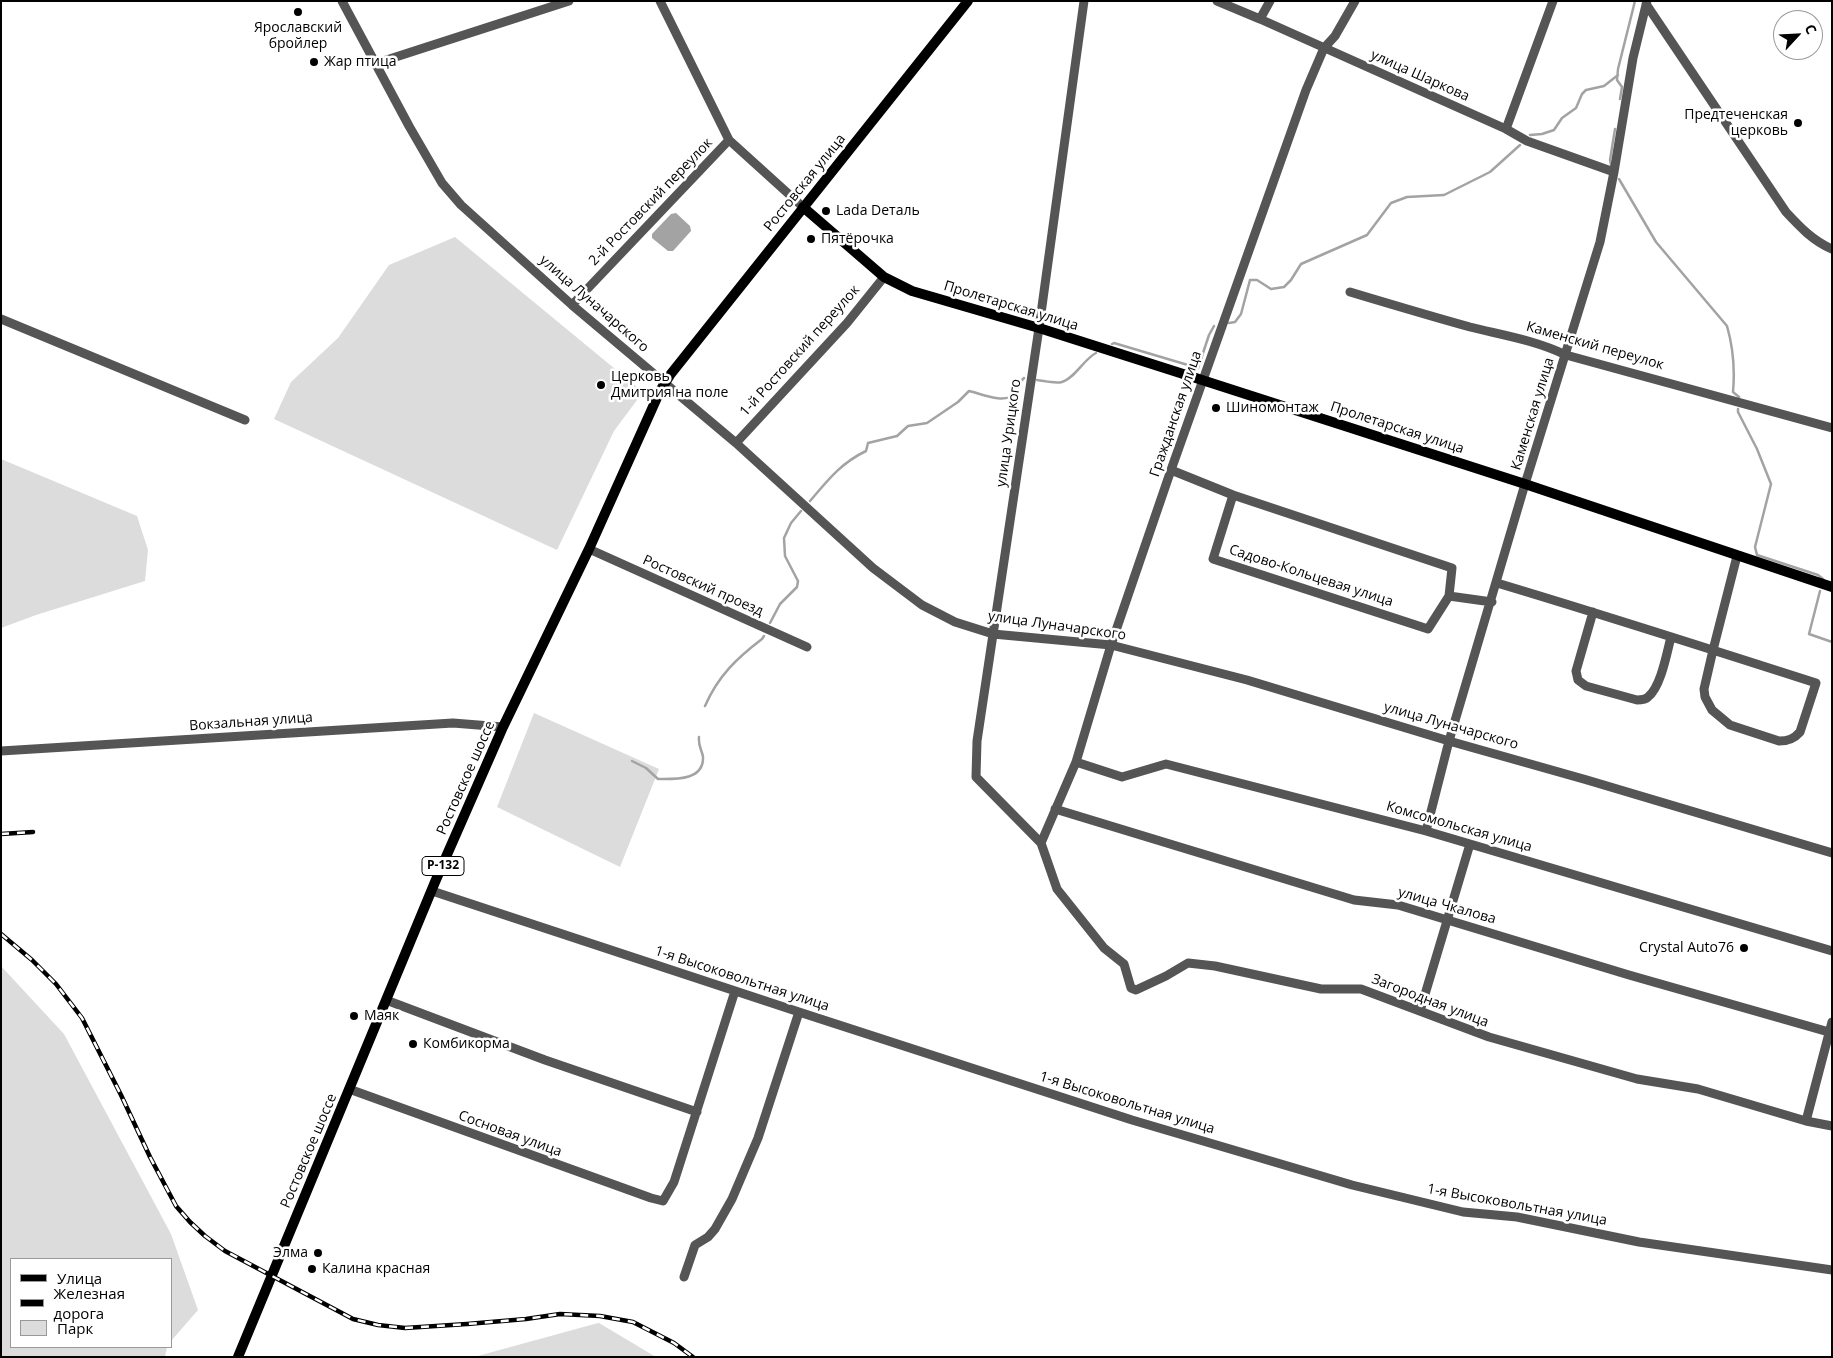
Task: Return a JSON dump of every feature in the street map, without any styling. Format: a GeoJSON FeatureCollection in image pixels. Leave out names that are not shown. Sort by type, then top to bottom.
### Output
{"type":"FeatureCollection","features":[{"type":"Feature","properties":{"kind":"main road","name":"Ростовская улица"},"geometry":{"type":"LineString","coordinates":[[665,382],[968,1]]}},
{"type":"Feature","properties":{"kind":"main road","name":"Пролетарская улица"},"geometry":{"type":"LineString","coordinates":[[803,207],[884,278],[912,291],[1038,328],[1526,484],[1832,587]]}},
{"type":"Feature","properties":{"kind":"main road","name":"Ростовское шоссе"},"geometry":{"type":"LineString","coordinates":[[238,1357],[432,890],[503,727],[589,549],[665,382]]}},
{"type":"Feature","properties":{"kind":"street","name":"улица Луначарского"},"geometry":{"type":"LineString","coordinates":[[342,1],[374,64],[442,183],[461,205],[572,305],[736,443],[873,568],[915,600],[955,622],[993,634],[1111,645],[1247,680],[1832,853]]}},
{"type":"Feature","properties":{"kind":"street"},"geometry":{"type":"LineString","coordinates":[[374,64],[569,1]]}},
{"type":"Feature","properties":{"kind":"street"},"geometry":{"type":"LineString","coordinates":[[660,1],[729,140],[803,207]]}},
{"type":"Feature","properties":{"kind":"street","name":"улица Урицкого"},"geometry":{"type":"LineString","coordinates":[[1041,843],[976,777],[977,740],[1084,1]]}},
{"type":"Feature","properties":{"kind":"street","name":"улица Шаркова"},"geometry":{"type":"LineString","coordinates":[[1217,1],[1260,18],[1506,129],[1527,141],[1614,172]]}},
{"type":"Feature","properties":{"kind":"street"},"geometry":{"type":"LineString","coordinates":[[1260,18],[1270,1]]}},
{"type":"Feature","properties":{"kind":"street","name":"Гражданская улица"},"geometry":{"type":"LineString","coordinates":[[1041,843],[1076,762],[1111,645],[1202,380],[1306,90],[1324,48],[1335,36],[1355,1]]}},
{"type":"Feature","properties":{"kind":"street"},"geometry":{"type":"LineString","coordinates":[[1506,129],[1553,1]]}},
{"type":"Feature","properties":{"kind":"street"},"geometry":{"type":"LineString","coordinates":[[1646,3],[1786,212],[1810,236],[1832,249]]}},
{"type":"Feature","properties":{"kind":"street","name":"Каменская улица"},"geometry":{"type":"LineString","coordinates":[[1426,831],[1449,741],[1600,242],[1633,58],[1646,3]]}},
{"type":"Feature","properties":{"kind":"street","name":"2-й Ростовский переулок"},"geometry":{"type":"LineString","coordinates":[[572,305],[729,140]]}},
{"type":"Feature","properties":{"kind":"street","name":"1-й Ростовский переулок"},"geometry":{"type":"LineString","coordinates":[[736,443],[847,323],[884,278]]}},
{"type":"Feature","properties":{"kind":"street","name":"Каменский переулок"},"geometry":{"type":"LineString","coordinates":[[1350,292],[1553,348],[1566,355],[1832,428]]}},
{"type":"Feature","properties":{"kind":"street"},"geometry":{"type":"LineString","coordinates":[[1,319],[245,420]]}},
{"type":"Feature","properties":{"kind":"street","name":"Садово-Кольцевая улица"},"geometry":{"type":"LineString","coordinates":[[1171,470],[1233,495],[1452,568],[1449,596],[1428,629],[1213,559],[1233,495]]}},
{"type":"Feature","properties":{"kind":"street","name":"Ростовский проезд"},"geometry":{"type":"LineString","coordinates":[[589,549],[806,647]]}},
{"type":"Feature","properties":{"kind":"street"},"geometry":{"type":"LineString","coordinates":[[1497,582],[1593,612],[1713,650],[1816,683],[1800,732],[1796,737],[1785,741],[1779,741],[1730,725],[1712,710],[1705,697],[1704,689],[1713,650],[1737,556]]}},
{"type":"Feature","properties":{"kind":"street"},"geometry":{"type":"LineString","coordinates":[[1449,596],[1492,602]]}},
{"type":"Feature","properties":{"kind":"street"},"geometry":{"type":"LineString","coordinates":[[1593,612],[1576,671],[1578,680],[1586,686],[1643,700],[1655,688],[1671,637]]}},
{"type":"Feature","properties":{"kind":"street","name":"Вокзальная улица"},"geometry":{"type":"LineString","coordinates":[[1,751],[453,724],[503,727]]}},
{"type":"Feature","properties":{"kind":"street","name":"Комсомольская улица"},"geometry":{"type":"LineString","coordinates":[[1076,762],[1122,777],[1166,764],[1426,831],[1832,951]]}},
{"type":"Feature","properties":{"kind":"street","name":"улица Чкалова"},"geometry":{"type":"LineString","coordinates":[[1055,809],[1354,900],[1398,905],[1629,975],[1831,1033]]}},
{"type":"Feature","properties":{"kind":"street","name":"Загородная улица"},"geometry":{"type":"LineString","coordinates":[[1041,843],[1058,888],[1104,948],[1124,964],[1131,988],[1136,990],[1188,963],[1215,966],[1321,989],[1362,989],[1488,1038],[1636,1079],[1698,1089],[1806,1121],[1832,1126]]}},
{"type":"Feature","properties":{"kind":"street"},"geometry":{"type":"LineString","coordinates":[[1420,1011],[1470,844]]}},
{"type":"Feature","properties":{"kind":"street","name":"1-я Высоковольтная улица"},"geometry":{"type":"LineString","coordinates":[[432,890],[1132,1120],[1352,1185],[1463,1212],[1517,1217],[1640,1242],[1832,1270]]}},
{"type":"Feature","properties":{"kind":"street"},"geometry":{"type":"LineString","coordinates":[[386,1000],[545,1060],[697,1112],[735,991]]}},
{"type":"Feature","properties":{"kind":"street"},"geometry":{"type":"LineString","coordinates":[[684,1276],[695,1245],[708,1237],[715,1229],[732,1199],[758,1138],[799,1012]]}},
{"type":"Feature","properties":{"kind":"street"},"geometry":{"type":"LineString","coordinates":[[1806,1121],[1831,1033],[1832,1022]]}},
{"type":"Feature","properties":{"kind":"street","name":"Сосновая улица"},"geometry":{"type":"LineString","coordinates":[[349,1089],[554,1164],[663,1201],[674,1182],[697,1112]]}},
{"type":"Feature","properties":{"kind":"green space"},"geometry":{"type":"Polygon","coordinates":[[[455,237],[643,392],[614,431],[557,550],[274,419],[291,382],[338,338],[389,265],[455,237]]]}},
{"type":"Feature","properties":{"kind":"green space"},"geometry":{"type":"Polygon","coordinates":[[[1,459],[137,516],[148,550],[145,581],[1,628],[1,459]]]}},
{"type":"Feature","properties":{"kind":"green space"},"geometry":{"type":"Polygon","coordinates":[[[534,713],[659,769],[620,867],[497,807],[534,713]]]}},
{"type":"Feature","properties":{"kind":"green space"},"geometry":{"type":"Polygon","coordinates":[[[1,966],[64,1034],[171,1234],[198,1310],[172,1340],[172,1258],[10,1258],[10,1348],[167,1348],[165,1357],[1,1357],[1,966]]]}},
{"type":"Feature","properties":{"kind":"green space"},"geometry":{"type":"Polygon","coordinates":[[[598,1323],[656,1357],[474,1357],[598,1323]]]}},
{"type":"Feature","properties":{"kind":"shaded area"},"geometry":{"type":"Polygon","coordinates":[[[676,213],[690,226],[691,231],[673,251],[668,251],[652,238],[652,234],[671,214],[676,213]]]}},
{"type":"Feature","properties":{"kind":"waterway"},"geometry":{"type":"LineString","coordinates":[[1620,99],[1622,87],[1617,80],[1618,69],[1635,1]]}},
{"type":"Feature","properties":{"kind":"waterway"},"geometry":{"type":"LineString","coordinates":[[1530,135],[1554,130],[1562,118],[1576,108],[1582,94],[1586,90],[1604,86],[1618,75]]}},
{"type":"Feature","properties":{"kind":"waterway"},"geometry":{"type":"LineString","coordinates":[[1611,165],[1610,160],[1615,129]]}},
{"type":"Feature","properties":{"kind":"waterway"},"geometry":{"type":"LineString","coordinates":[[1229,323],[1235,322],[1241,314],[1250,280],[1257,280],[1271,289],[1284,287],[1301,264],[1367,235],[1391,203],[1407,197],[1444,195],[1490,172],[1520,145]]}},
{"type":"Feature","properties":{"kind":"waterway"},"geometry":{"type":"LineString","coordinates":[[1619,179],[1656,242],[1727,326],[1733,359],[1733,392],[1739,397]]}},
{"type":"Feature","properties":{"kind":"waterway"},"geometry":{"type":"LineString","coordinates":[[1112,344],[1114,343],[1198,368],[1214,326]]}},
{"type":"Feature","properties":{"kind":"waterway"},"geometry":{"type":"LineString","coordinates":[[1037,380],[1062,382],[1075,373],[1096,353]]}},
{"type":"Feature","properties":{"kind":"waterway"},"geometry":{"type":"LineString","coordinates":[[810,501],[842,467],[866,451],[868,443],[897,436],[908,426],[927,423],[958,402],[969,391],[999,398],[1016,395],[1019,383],[1024,378]]}},
{"type":"Feature","properties":{"kind":"waterway"},"geometry":{"type":"LineString","coordinates":[[1738,409],[1771,484],[1755,547],[1757,555],[1818,575],[1823,579]]}},
{"type":"Feature","properties":{"kind":"waterway"},"geometry":{"type":"LineString","coordinates":[[770,623],[780,604],[797,587],[798,581],[785,556],[784,538],[791,523],[801,511]]}},
{"type":"Feature","properties":{"kind":"waterway"},"geometry":{"type":"LineString","coordinates":[[1820,591],[1809,634],[1832,642]]}},
{"type":"Feature","properties":{"kind":"waterway"},"geometry":{"type":"LineString","coordinates":[[705,706],[710,695],[729,668],[764,636]]}},
{"type":"Feature","properties":{"kind":"waterway"},"geometry":{"type":"LineString","coordinates":[[632,761],[646,768],[658,779],[672,779],[693,775],[699,771],[702,765],[703,757],[699,737]]}},
{"type":"Feature","properties":{"kind":"railway"},"geometry":{"type":"LineString","coordinates":[[1,834],[33,832]]}},
{"type":"Feature","properties":{"kind":"railway"},"geometry":{"type":"LineString","coordinates":[[1,934],[32,960],[56,984],[82,1018],[176,1206],[205,1236],[225,1251],[353,1319],[378,1325],[405,1328],[526,1319],[560,1314],[600,1316],[633,1322],[674,1343],[693,1357]]}},
{"type":"Feature","properties":{"kind":"place","name":"Ярославский бройлер"},"geometry":{"type":"Point","coordinates":[298,12]}},
{"type":"Feature","properties":{"kind":"place","name":"Жар птица"},"geometry":{"type":"Point","coordinates":[314,62]}},
{"type":"Feature","properties":{"kind":"place","name":"Предтеченская церковь"},"geometry":{"type":"Point","coordinates":[1798,123]}},
{"type":"Feature","properties":{"kind":"place","name":"Lada Dеталь"},"geometry":{"type":"Point","coordinates":[826,211]}},
{"type":"Feature","properties":{"kind":"place","name":"Пятёрочка"},"geometry":{"type":"Point","coordinates":[811,239]}},
{"type":"Feature","properties":{"kind":"place","name":"Церковь Дмитрия на поле"},"geometry":{"type":"Point","coordinates":[601,385]}},
{"type":"Feature","properties":{"kind":"place","name":"Шиномонтаж"},"geometry":{"type":"Point","coordinates":[1216,408]}},
{"type":"Feature","properties":{"kind":"place","name":"Crystal Auto76"},"geometry":{"type":"Point","coordinates":[1744,948]}},
{"type":"Feature","properties":{"kind":"place","name":"Маяк"},"geometry":{"type":"Point","coordinates":[354,1016]}},
{"type":"Feature","properties":{"kind":"place","name":"Комбикорма"},"geometry":{"type":"Point","coordinates":[413,1044]}},
{"type":"Feature","properties":{"kind":"place","name":"Элма"},"geometry":{"type":"Point","coordinates":[318,1253]}},
{"type":"Feature","properties":{"kind":"place","name":"Калина красная"},"geometry":{"type":"Point","coordinates":[312,1269]}}]}
